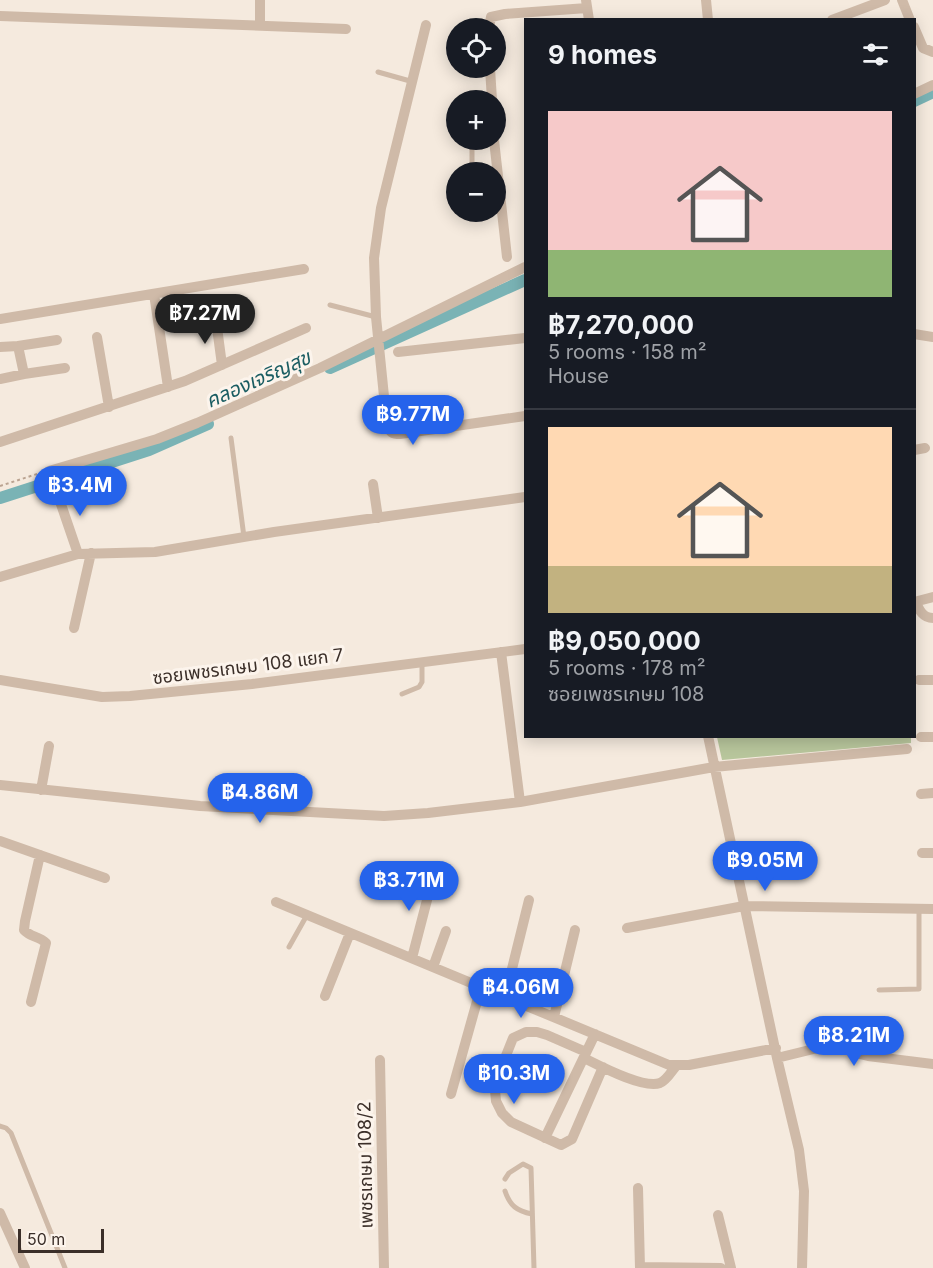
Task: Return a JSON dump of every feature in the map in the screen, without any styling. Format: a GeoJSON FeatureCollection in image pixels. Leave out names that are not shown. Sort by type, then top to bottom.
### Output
{"type":"FeatureCollection","features":[{"type":"Feature","properties":{"kind":"street"},"geometry":{"type":"LineString","coordinates":[[260,0],[260,25]]}},
{"type":"Feature","properties":{"kind":"street"},"geometry":{"type":"LineString","coordinates":[[706,0],[708,18]]}},
{"type":"Feature","properties":{"kind":"street"},"geometry":{"type":"LineString","coordinates":[[837,18],[885,0]]}},
{"type":"Feature","properties":{"kind":"street"},"geometry":{"type":"LineString","coordinates":[[902,0],[909,18]]}},
{"type":"Feature","properties":{"kind":"street"},"geometry":{"type":"LineString","coordinates":[[492,18],[505,14],[587,9]]}},
{"type":"Feature","properties":{"kind":"street"},"geometry":{"type":"LineString","coordinates":[[0,16],[346,29]]}},
{"type":"Feature","properties":{"kind":"street"},"geometry":{"type":"LineString","coordinates":[[426,25],[410,81],[381,208],[374,258],[376,317],[387,426],[393,434],[524,416]]}},
{"type":"Feature","properties":{"kind":"street"},"geometry":{"type":"LineString","coordinates":[[916,32],[923,48],[933,52]]}},
{"type":"Feature","properties":{"kind":"street"},"geometry":{"type":"LineString","coordinates":[[916,93],[933,85]]}},
{"type":"Feature","properties":{"kind":"street"},"geometry":{"type":"LineString","coordinates":[[495,150],[507,257]]}},
{"type":"Feature","properties":{"kind":"street"},"geometry":{"type":"LineString","coordinates":[[78,554],[50,473],[157,439],[197,423],[379,342],[524,268]]}},
{"type":"Feature","properties":{"kind":"street"},"geometry":{"type":"LineString","coordinates":[[0,316],[304,269]]}},
{"type":"Feature","properties":{"kind":"street"},"geometry":{"type":"LineString","coordinates":[[154,294],[168,387]]}},
{"type":"Feature","properties":{"kind":"street"},"geometry":{"type":"LineString","coordinates":[[216,320],[222,365]]}},
{"type":"Feature","properties":{"kind":"street"},"geometry":{"type":"LineString","coordinates":[[0,442],[168,387],[306,328]]}},
{"type":"Feature","properties":{"kind":"street"},"geometry":{"type":"LineString","coordinates":[[916,334],[933,337]]}},
{"type":"Feature","properties":{"kind":"street"},"geometry":{"type":"LineString","coordinates":[[97,337],[109,407]]}},
{"type":"Feature","properties":{"kind":"street"},"geometry":{"type":"LineString","coordinates":[[398,352],[524,338]]}},
{"type":"Feature","properties":{"kind":"street"},"geometry":{"type":"LineString","coordinates":[[0,347],[57,340]]}},
{"type":"Feature","properties":{"kind":"street"},"geometry":{"type":"LineString","coordinates":[[18,346],[24,374]]}},
{"type":"Feature","properties":{"kind":"street"},"geometry":{"type":"LineString","coordinates":[[0,379],[65,368]]}},
{"type":"Feature","properties":{"kind":"street"},"geometry":{"type":"LineString","coordinates":[[373,484],[378,518]]}},
{"type":"Feature","properties":{"kind":"street"},"geometry":{"type":"LineString","coordinates":[[0,577],[78,554],[155,552],[524,497]]}},
{"type":"Feature","properties":{"kind":"street"},"geometry":{"type":"LineString","coordinates":[[74,628],[91,553]]}},
{"type":"Feature","properties":{"kind":"street"},"geometry":{"type":"LineString","coordinates":[[916,602],[933,597]]}},
{"type":"Feature","properties":{"kind":"street"},"geometry":{"type":"LineString","coordinates":[[916,604],[919,611],[933,618]]}},
{"type":"Feature","properties":{"kind":"street","name":"ซอยเพชรเกษม 108 แยก 7"},"geometry":{"type":"LineString","coordinates":[[0,680],[92,696],[130,696],[252,684],[524,649]]}},
{"type":"Feature","properties":{"kind":"street"},"geometry":{"type":"LineString","coordinates":[[501,652],[520,802]]}},
{"type":"Feature","properties":{"kind":"street"},"geometry":{"type":"LineString","coordinates":[[919,680],[933,680]]}},
{"type":"Feature","properties":{"kind":"street"},"geometry":{"type":"LineString","coordinates":[[921,737],[933,737]]}},
{"type":"Feature","properties":{"kind":"street"},"geometry":{"type":"LineString","coordinates":[[708,738],[802,1170],[804,1191],[802,1268]]}},
{"type":"Feature","properties":{"kind":"street"},"geometry":{"type":"LineString","coordinates":[[41,790],[49,746]]}},
{"type":"Feature","properties":{"kind":"street"},"geometry":{"type":"LineString","coordinates":[[0,785],[200,806],[384,816],[520,802],[714,767],[907,749]]}},
{"type":"Feature","properties":{"kind":"street"},"geometry":{"type":"LineString","coordinates":[[0,841],[105,878]]}},
{"type":"Feature","properties":{"kind":"street"},"geometry":{"type":"LineString","coordinates":[[31,1002],[45,943],[24,930],[24,921],[40,855]]}},
{"type":"Feature","properties":{"kind":"street"},"geometry":{"type":"LineString","coordinates":[[412,958],[434,873]]}},
{"type":"Feature","properties":{"kind":"street"},"geometry":{"type":"LineString","coordinates":[[505,997],[529,900]]}},
{"type":"Feature","properties":{"kind":"street"},"geometry":{"type":"LineString","coordinates":[[276,902],[658,1061],[676,1066],[834,1044],[845,1045],[855,1053],[868,1056],[933,1064]]}},
{"type":"Feature","properties":{"kind":"street"},"geometry":{"type":"LineString","coordinates":[[627,928],[744,906],[933,909]]}},
{"type":"Feature","properties":{"kind":"street"},"geometry":{"type":"LineString","coordinates":[[554,1017],[575,930]]}},
{"type":"Feature","properties":{"kind":"street"},"geometry":{"type":"LineString","coordinates":[[433,967],[446,931]]}},
{"type":"Feature","properties":{"kind":"street"},"geometry":{"type":"LineString","coordinates":[[325,996],[350,933]]}},
{"type":"Feature","properties":{"kind":"street"},"geometry":{"type":"LineString","coordinates":[[451,1094],[481,987]]}},
{"type":"Feature","properties":{"kind":"street"},"geometry":{"type":"LineString","coordinates":[[603,1067],[572,1139],[561,1145],[511,1122],[502,1113],[496,1101],[495,1090],[499,1073],[513,1038],[526,1032],[537,1032],[630,1079],[658,1083],[666,1078],[676,1066]]}},
{"type":"Feature","properties":{"kind":"street"},"geometry":{"type":"LineString","coordinates":[[545,1138],[595,1034]]}},
{"type":"Feature","properties":{"kind":"street","name":"เพชรเกษม 108/2"},"geometry":{"type":"LineString","coordinates":[[380,1060],[384,1268]]}},
{"type":"Feature","properties":{"kind":"street"},"geometry":{"type":"LineString","coordinates":[[638,1188],[640,1268],[721,1268]]}},
{"type":"Feature","properties":{"kind":"street"},"geometry":{"type":"LineString","coordinates":[[0,1213],[25,1268]]}},
{"type":"Feature","properties":{"kind":"street"},"geometry":{"type":"LineString","coordinates":[[718,1215],[731,1268]]}},
{"type":"Feature","properties":{"kind":"lane"},"geometry":{"type":"LineString","coordinates":[[378,72],[410,81]]}},
{"type":"Feature","properties":{"kind":"lane"},"geometry":{"type":"LineString","coordinates":[[330,305],[376,317]]}},
{"type":"Feature","properties":{"kind":"lane"},"geometry":{"type":"LineString","coordinates":[[231,438],[244,537]]}},
{"type":"Feature","properties":{"kind":"lane"},"geometry":{"type":"LineString","coordinates":[[402,694],[419,687],[422,682],[422,662]]}},
{"type":"Feature","properties":{"kind":"lane"},"geometry":{"type":"LineString","coordinates":[[879,990],[919,989],[919,909]]}},
{"type":"Feature","properties":{"kind":"lane"},"geometry":{"type":"LineString","coordinates":[[289,947],[308,915]]}},
{"type":"Feature","properties":{"kind":"lane"},"geometry":{"type":"LineString","coordinates":[[0,1126],[6,1128],[10,1133],[65,1268]]}},
{"type":"Feature","properties":{"kind":"lane"},"geometry":{"type":"LineString","coordinates":[[505,1179],[518,1166],[523,1164],[531,1168],[534,1268]]}},
{"type":"Feature","properties":{"kind":"lane"},"geometry":{"type":"LineString","coordinates":[[505,1191],[515,1208],[532,1214]]}},
{"type":"Feature","properties":{"kind":"path"},"geometry":{"type":"LineString","coordinates":[[0,486],[50,473]]}},
{"type":"Feature","properties":{"kind":"green space"},"geometry":{"type":"Polygon","coordinates":[[[717,738],[911,738],[911,743],[722,760],[717,738]]]}},
{"type":"Feature","properties":{"kind":"waterway","name":"คลองเจริญสุข"},"geometry":{"type":"LineString","coordinates":[[916,100],[933,92]]}},
{"type":"Feature","properties":{"kind":"waterway","name":"คลองเจริญสุข"},"geometry":{"type":"LineString","coordinates":[[330,368],[524,280]]}},
{"type":"Feature","properties":{"kind":"waterway","name":"คลองเจริญสุข"},"geometry":{"type":"LineString","coordinates":[[0,498],[149,450],[208,424]]}}]}
